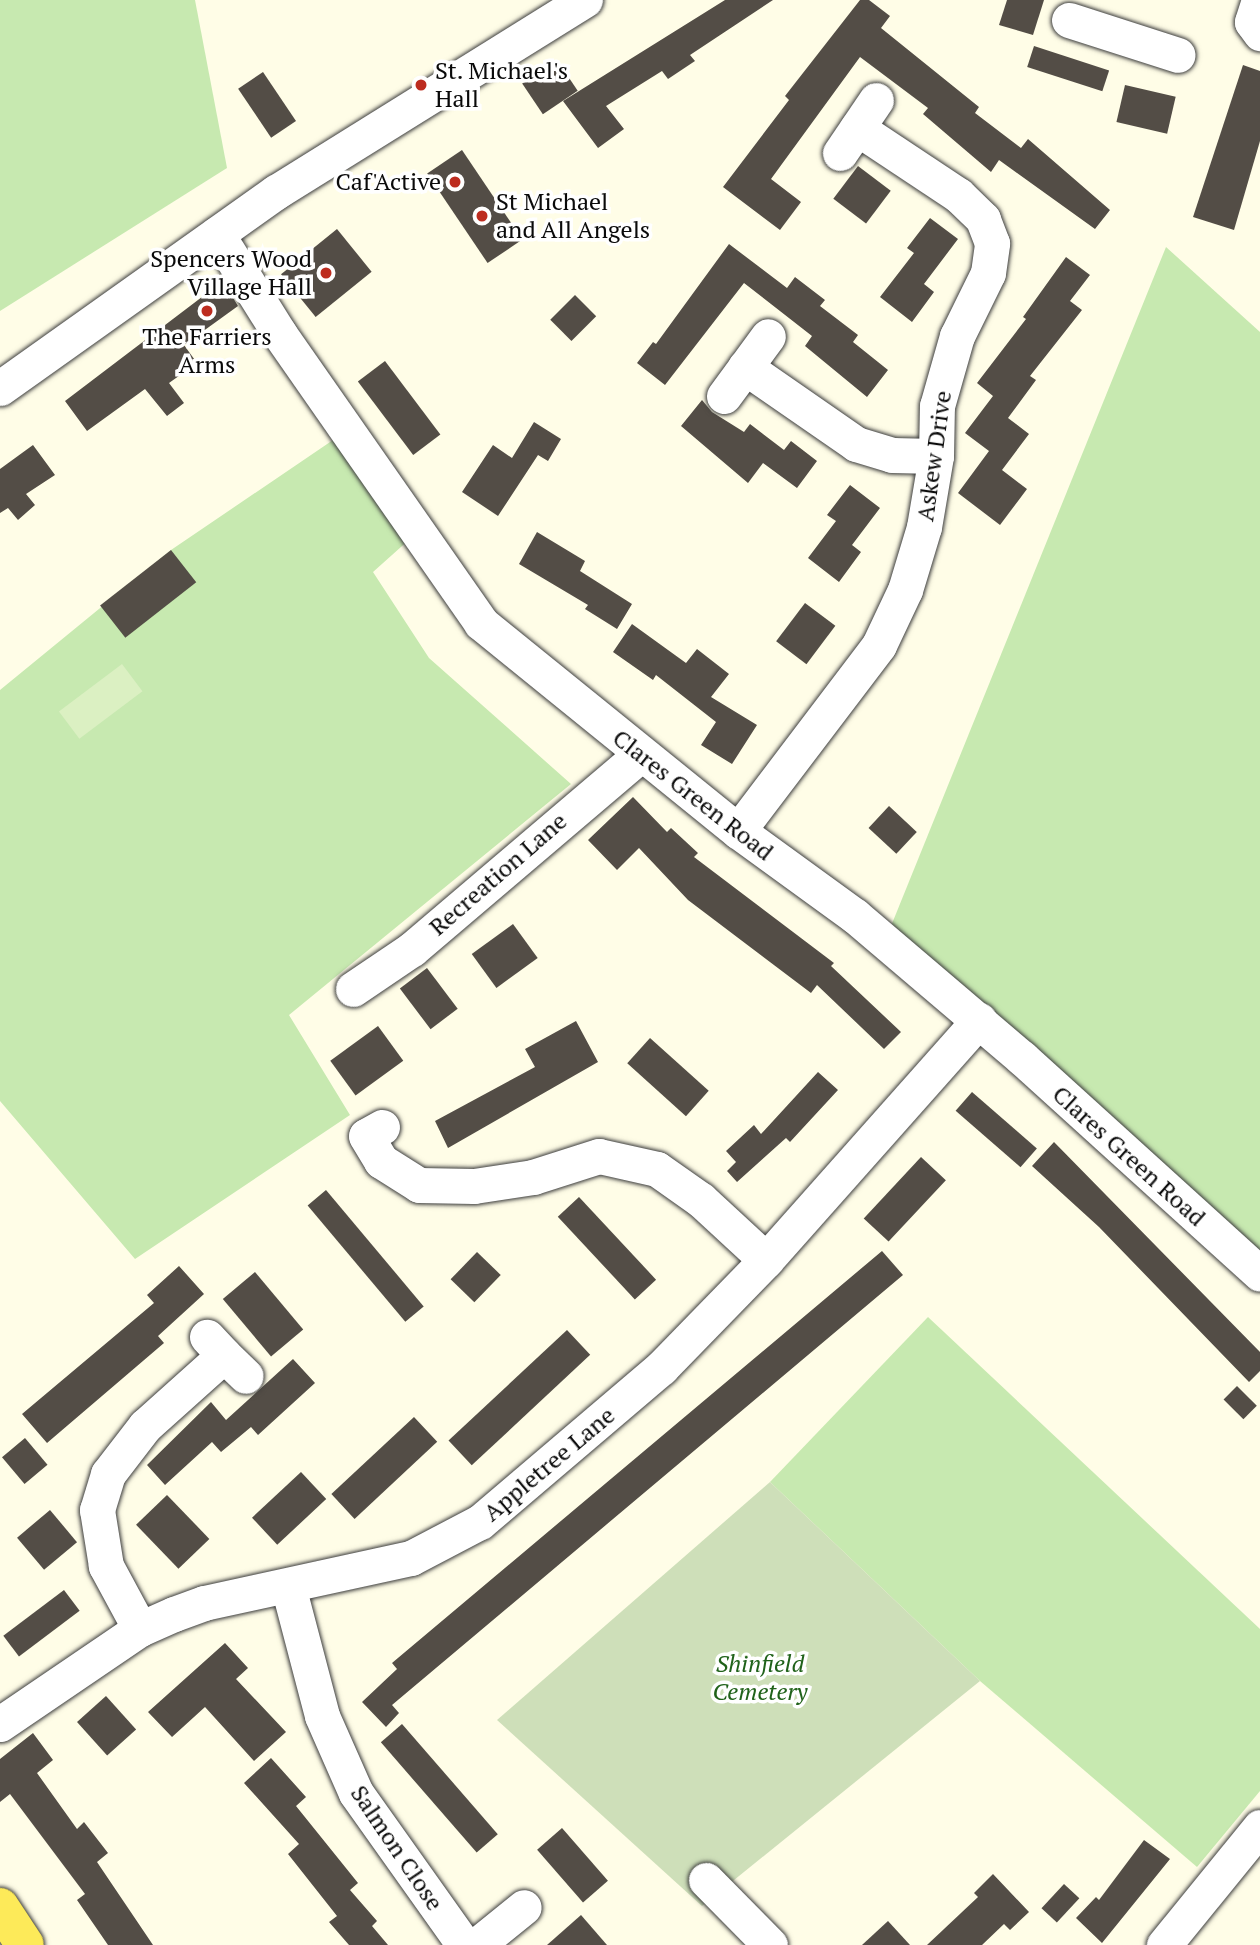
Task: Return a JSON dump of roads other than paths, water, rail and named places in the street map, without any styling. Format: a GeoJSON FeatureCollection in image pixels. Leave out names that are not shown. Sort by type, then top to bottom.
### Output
{"type":"FeatureCollection","features":[{"type":"Feature","properties":{"kind":"main road"},"geometry":{"type":"LineString","coordinates":[[0,1907],[25,1945]]}},
{"type":"Feature","properties":{"kind":"street"},"geometry":{"type":"LineString","coordinates":[[0,388],[539,11],[585,0]]}},
{"type":"Feature","properties":{"kind":"street"},"geometry":{"type":"LineString","coordinates":[[1259,0],[1252,22],[1260,33]]}},
{"type":"Feature","properties":{"kind":"street"},"geometry":{"type":"LineString","coordinates":[[1092,16],[1178,55]]}},
{"type":"Feature","properties":{"kind":"street","name":"Askew Drive"},"geometry":{"type":"LineString","coordinates":[[738,831],[879,645],[905,590],[925,527],[936,456],[937,405],[957,336],[1001,243],[983,219],[958,195],[858,127]]}},
{"type":"Feature","properties":{"kind":"street","name":"Clares Green Road"},"geometry":{"type":"LineString","coordinates":[[217,234],[279,333],[481,623],[738,831],[855,916],[979,1020],[1260,1274]]}},
{"type":"Feature","properties":{"kind":"street"},"geometry":{"type":"LineString","coordinates":[[724,396],[768,336]]}},
{"type":"Feature","properties":{"kind":"street"},"geometry":{"type":"LineString","coordinates":[[745,367],[856,444],[892,455],[936,456]]}},
{"type":"Feature","properties":{"kind":"street","name":"Recreation Lane"},"geometry":{"type":"LineString","coordinates":[[353,989],[412,950],[641,754]]}},
{"type":"Feature","properties":{"kind":"street","name":"Appletree Lane"},"geometry":{"type":"LineString","coordinates":[[0,1724],[140,1629],[204,1603],[411,1558],[480,1522],[661,1368],[766,1260],[979,1020]]}},
{"type":"Feature","properties":{"kind":"street"},"geometry":{"type":"LineString","coordinates":[[366,1135],[381,1161],[419,1185],[474,1186],[533,1177],[599,1156],[657,1169],[701,1200],[766,1260]]}},
{"type":"Feature","properties":{"kind":"street"},"geometry":{"type":"LineString","coordinates":[[140,1629],[106,1566],[97,1510],[104,1486],[108,1474],[145,1426],[226,1356]]}},
{"type":"Feature","properties":{"kind":"street","name":"Salmon Close"},"geometry":{"type":"LineString","coordinates":[[288,1586],[322,1716],[356,1793],[464,1945]]}},
{"type":"Feature","properties":{"kind":"street"},"geometry":{"type":"LineString","coordinates":[[1164,1945],[1260,1827]]}},
{"type":"Feature","properties":{"kind":"street"},"geometry":{"type":"LineString","coordinates":[[706,1880],[770,1945]]}},
{"type":"Feature","properties":{"kind":"street"},"geometry":{"type":"LineString","coordinates":[[477,1945],[524,1907]]}},
{"type":"Feature","properties":{"kind":"place","name":"St. Michael's Hall"},"geometry":{"type":"Point","coordinates":[421,85]}},
{"type":"Feature","properties":{"kind":"place","name":"Caf'Active"},"geometry":{"type":"Point","coordinates":[455,182]}},
{"type":"Feature","properties":{"kind":"place","name":"St Michael and All Angels"},"geometry":{"type":"Point","coordinates":[482,216]}},
{"type":"Feature","properties":{"kind":"place","name":"Spencers Wood Village Hall"},"geometry":{"type":"Point","coordinates":[326,273]}},
{"type":"Feature","properties":{"kind":"place","name":"The Farriers Arms"},"geometry":{"type":"Point","coordinates":[207,311]}},
{"type":"Feature","properties":{"kind":"park label","name":"Shinfield Cemetery"},"geometry":{"type":"Point","coordinates":[760,1678]}}]}
